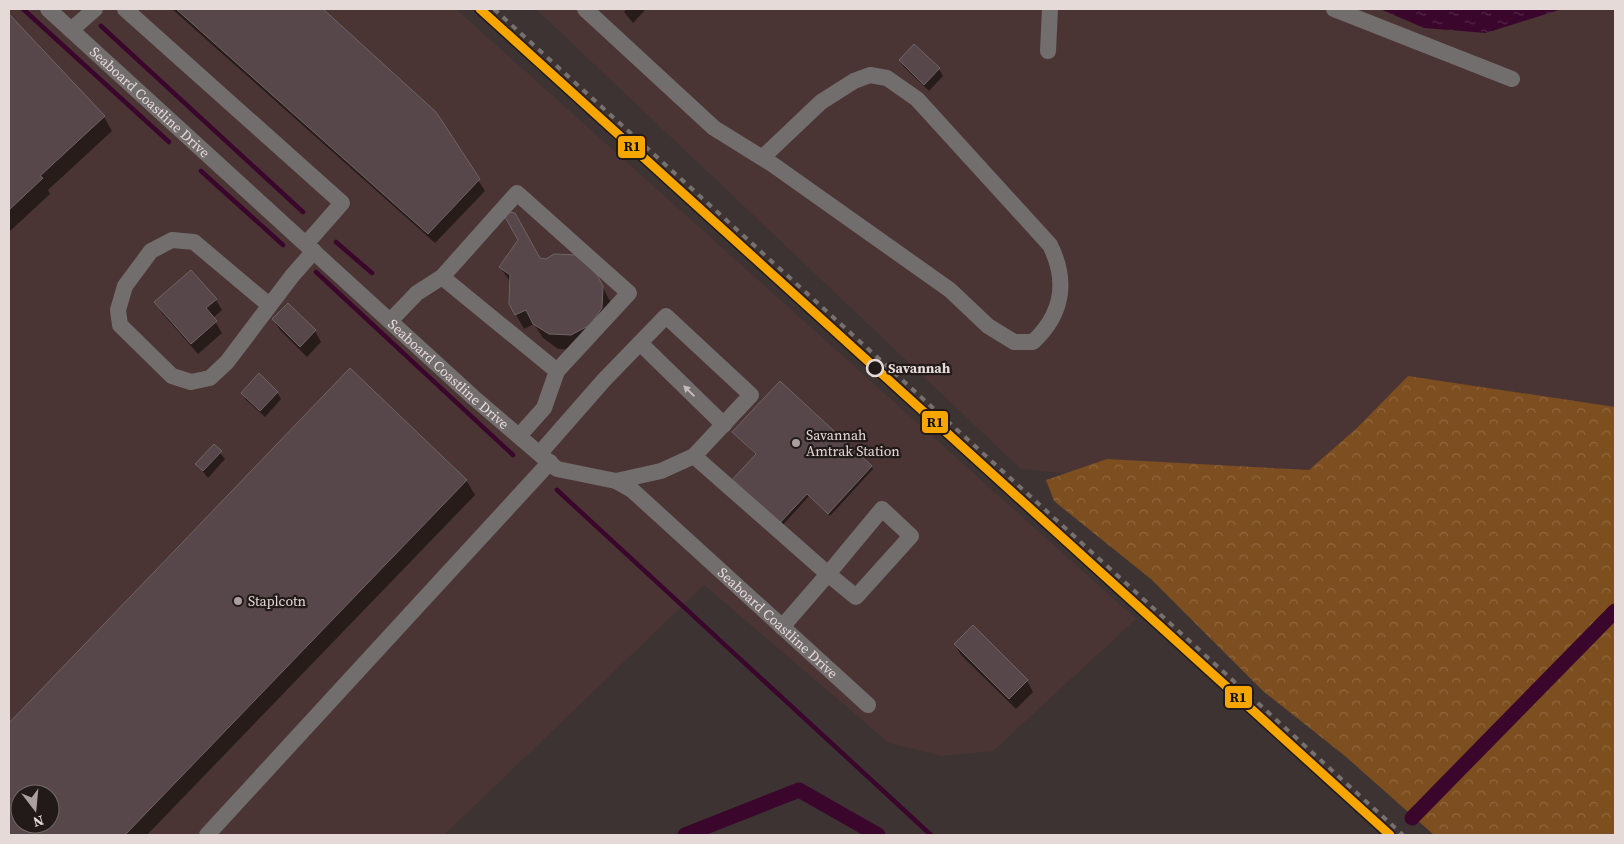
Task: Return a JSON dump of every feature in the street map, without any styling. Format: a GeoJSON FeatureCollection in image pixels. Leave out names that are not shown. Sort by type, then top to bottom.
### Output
{"type":"FeatureCollection","features":[{"type":"Feature","properties":{"kind":"street","name":"Seaboard Coastline Drive"},"geometry":{"type":"LineString","coordinates":[[48,9],[519,436],[558,469],[616,481],[632,490],[868,706]]}},
{"type":"Feature","properties":{"kind":"street"},"geometry":{"type":"LineString","coordinates":[[72,30],[95,9]]}},
{"type":"Feature","properties":{"kind":"street"},"geometry":{"type":"LineString","coordinates":[[125,9],[342,203],[269,306],[226,362],[210,378],[191,382],[172,376],[120,324],[118,310],[125,286],[151,250],[172,240],[194,242],[269,306]]}},
{"type":"Feature","properties":{"kind":"street"},"geometry":{"type":"LineString","coordinates":[[585,9],[714,128],[762,158],[950,290],[988,326],[1014,342],[1033,342],[1048,328],[1062,291],[1057,260],[1050,245],[918,100],[886,78],[870,76],[854,81],[822,102],[762,158]]}},
{"type":"Feature","properties":{"kind":"street"},"geometry":{"type":"LineString","coordinates":[[1048,51],[1050,9]]}},
{"type":"Feature","properties":{"kind":"street"},"geometry":{"type":"LineString","coordinates":[[1334,9],[1512,79]]}},
{"type":"Feature","properties":{"kind":"street"},"geometry":{"type":"LineString","coordinates":[[390,321],[417,293],[442,277],[516,193],[629,293],[557,371],[544,408],[519,436]]}},
{"type":"Feature","properties":{"kind":"street"},"geometry":{"type":"LineString","coordinates":[[442,277],[557,371]]}},
{"type":"Feature","properties":{"kind":"street"},"geometry":{"type":"LineString","coordinates":[[207,835],[545,458],[604,380],[666,316],[751,396],[694,456],[661,471],[616,481]]}},
{"type":"Feature","properties":{"kind":"street"},"geometry":{"type":"LineString","coordinates":[[640,343],[724,425]]}},
{"type":"Feature","properties":{"kind":"street"},"geometry":{"type":"LineString","coordinates":[[694,456],[828,574],[856,597],[911,536],[882,509],[828,574],[782,627]]}},
{"type":"Feature","properties":{"kind":"shaded area"},"geometry":{"type":"Polygon","coordinates":[[[9,9],[456,9],[1136,619],[993,751],[942,756],[889,743],[704,585],[444,835],[9,835],[9,9]]]}},
{"type":"Feature","properties":{"kind":"shaded area"},"geometry":{"type":"Polygon","coordinates":[[[536,9],[1615,9],[1615,435],[1515,457],[1168,484],[1021,469],[536,9]]]}},
{"type":"Feature","properties":{"kind":"green space"},"geometry":{"type":"Polygon","coordinates":[[[1408,376],[1615,407],[1615,835],[1434,835],[1345,756],[1263,691],[1152,580],[1054,501],[1046,480],[1107,459],[1309,470],[1357,428],[1408,376]]]}},
{"type":"Feature","properties":{"kind":"water"},"geometry":{"type":"Polygon","coordinates":[[[1380,9],[1562,9],[1486,33],[1424,28],[1380,9]]]}},
{"type":"Feature","properties":{"kind":"building"},"geometry":{"type":"Polygon","coordinates":[[[176,9],[323,9],[436,112],[480,179],[428,234],[176,9]]]}},
{"type":"Feature","properties":{"kind":"building"},"geometry":{"type":"Polygon","coordinates":[[[9,14],[105,116],[40,176],[43,178],[9,210],[9,14]]]}},
{"type":"Feature","properties":{"kind":"building"},"geometry":{"type":"Polygon","coordinates":[[[914,44],[940,68],[924,85],[899,60],[914,44]]]}},
{"type":"Feature","properties":{"kind":"building"},"geometry":{"type":"Polygon","coordinates":[[[508,212],[515,213],[540,258],[546,259],[554,254],[577,255],[592,266],[603,286],[602,308],[590,325],[571,335],[549,334],[533,324],[526,310],[515,315],[509,304],[510,275],[499,267],[518,240],[505,217],[508,212]]]}},
{"type":"Feature","properties":{"kind":"building"},"geometry":{"type":"Polygon","coordinates":[[[191,270],[217,299],[206,308],[217,321],[191,344],[154,302],[191,270]]]}},
{"type":"Feature","properties":{"kind":"building"},"geometry":{"type":"Polygon","coordinates":[[[288,303],[316,330],[300,347],[272,319],[288,303]]]}},
{"type":"Feature","properties":{"kind":"building","name":"Staplcotn"},"geometry":{"type":"Polygon","coordinates":[[[350,368],[467,480],[125,835],[9,835],[9,723],[350,368]]]}},
{"type":"Feature","properties":{"kind":"building"},"geometry":{"type":"Polygon","coordinates":[[[259,373],[278,392],[260,411],[241,393],[259,373]]]}},
{"type":"Feature","properties":{"kind":"building","name":"Savannah Amtrak Station"},"geometry":{"type":"Polygon","coordinates":[[[780,381],[872,466],[828,514],[807,494],[778,525],[731,481],[756,454],[732,432],[780,381]]]}},
{"type":"Feature","properties":{"kind":"building"},"geometry":{"type":"Polygon","coordinates":[[[214,444],[222,451],[203,471],[195,464],[214,444]]]}},
{"type":"Feature","properties":{"kind":"building"},"geometry":{"type":"Polygon","coordinates":[[[973,625],[1028,680],[1009,699],[954,644],[973,625]]]}},
{"type":"Feature","properties":{"kind":"waterway"},"geometry":{"type":"LineString","coordinates":[[23,9],[169,142]]}},
{"type":"Feature","properties":{"kind":"waterway"},"geometry":{"type":"LineString","coordinates":[[101,26],[303,212]]}},
{"type":"Feature","properties":{"kind":"waterway"},"geometry":{"type":"LineString","coordinates":[[201,171],[283,245]]}},
{"type":"Feature","properties":{"kind":"waterway"},"geometry":{"type":"LineString","coordinates":[[336,242],[372,273]]}},
{"type":"Feature","properties":{"kind":"waterway"},"geometry":{"type":"LineString","coordinates":[[316,272],[513,455]]}},
{"type":"Feature","properties":{"kind":"waterway"},"geometry":{"type":"LineString","coordinates":[[557,490],[931,835]]}},
{"type":"Feature","properties":{"kind":"waterway"},"geometry":{"type":"LineString","coordinates":[[1412,818],[1615,611]]}},
{"type":"Feature","properties":{"kind":"waterway"},"geometry":{"type":"LineString","coordinates":[[685,835],[799,790],[878,835]]}},
{"type":"Feature","properties":{"kind":"railway"},"geometry":{"type":"LineString","coordinates":[[494,9],[1403,835]]}},
{"type":"Feature","properties":{"kind":"transit line","name":"R1"},"geometry":{"type":"LineString","coordinates":[[480,9],[1390,835]]}},
{"type":"Feature","properties":{"kind":"place","name":"Savannah"},"geometry":{"type":"Point","coordinates":[875,368]}},
{"type":"Feature","properties":{"kind":"place","name":"Savannah Amtrak Station"},"geometry":{"type":"Point","coordinates":[796,443]}},
{"type":"Feature","properties":{"kind":"place","name":"Staplcotn"},"geometry":{"type":"Point","coordinates":[238,601]}}]}
